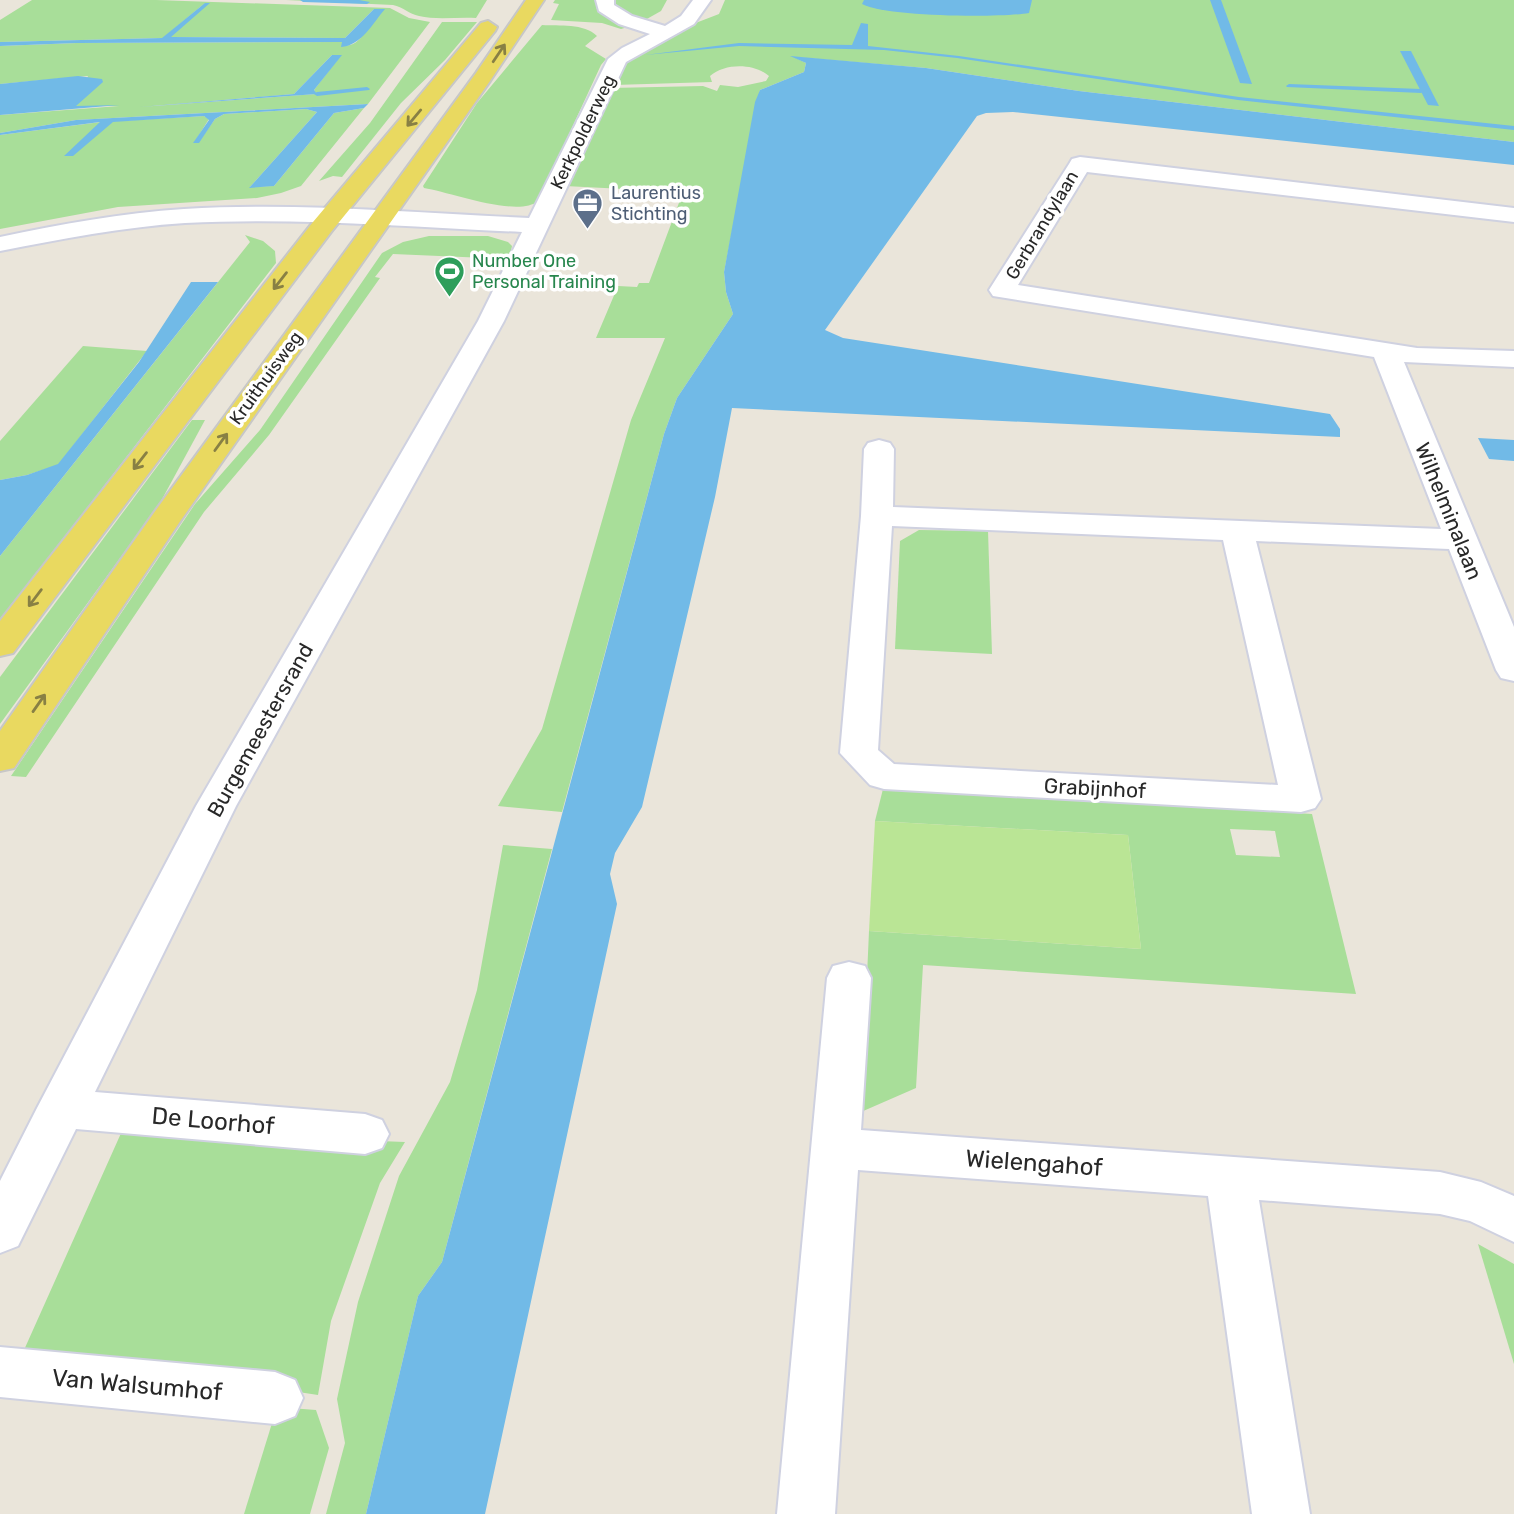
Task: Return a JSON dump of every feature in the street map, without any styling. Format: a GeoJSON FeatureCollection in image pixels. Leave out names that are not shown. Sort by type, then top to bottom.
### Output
{"type":"FeatureCollection","features":[{"type":"Feature","properties":{"kind":"main road","name":"Kruithuisweg"},"geometry":{"type":"LineString","coordinates":[[0,759],[167,517],[526,14]]}},
{"type":"Feature","properties":{"kind":"main road"},"geometry":{"type":"LineString","coordinates":[[0,645],[326,222],[493,21]]}},
{"type":"Feature","properties":{"kind":"street","name":"Kerkpolderweg"},"geometry":{"type":"LineString","coordinates":[[537,231],[618,59],[640,43],[694,16],[702,0]]}},
{"type":"Feature","properties":{"kind":"street"},"geometry":{"type":"LineString","coordinates":[[609,7],[639,26],[669,30]]}},
{"type":"Feature","properties":{"kind":"street","name":"Gerbrandylaan"},"geometry":{"type":"LineString","coordinates":[[1514,215],[1080,163],[1002,290],[1417,356],[1514,359]]}},
{"type":"Feature","properties":{"kind":"street"},"geometry":{"type":"LineString","coordinates":[[0,244],[104,224],[185,216],[537,231]]}},
{"type":"Feature","properties":{"kind":"street"},"geometry":{"type":"LineString","coordinates":[[0,253],[81,236],[177,225],[326,222]]}},
{"type":"Feature","properties":{"kind":"street","name":"Burgemeestersrand"},"geometry":{"type":"LineString","coordinates":[[0,1231],[216,806],[486,331],[537,231]]}},
{"type":"Feature","properties":{"kind":"street","name":"Wilhelminalaan"},"geometry":{"type":"LineString","coordinates":[[1385,351],[1460,540],[1511,655]]}},
{"type":"Feature","properties":{"kind":"street","name":"Grabijnhof"},"geometry":{"type":"LineString","coordinates":[[879,449],[877,516],[859,753],[884,776],[1301,799],[1237,529]]}},
{"type":"Feature","properties":{"kind":"street"},"geometry":{"type":"LineString","coordinates":[[877,516],[1460,540]]}},
{"type":"Feature","properties":{"kind":"street"},"geometry":{"type":"LineString","coordinates":[[806,1514],[849,978]]}},
{"type":"Feature","properties":{"kind":"street","name":"De Loorhof"},"geometry":{"type":"LineString","coordinates":[[61,1108],[365,1134]]}},
{"type":"Feature","properties":{"kind":"street","name":"Wielengahof"},"geometry":{"type":"LineString","coordinates":[[837,1148],[1440,1193],[1481,1203],[1514,1220]]}},
{"type":"Feature","properties":{"kind":"street"},"geometry":{"type":"LineString","coordinates":[[1230,1178],[1281,1514]]}},
{"type":"Feature","properties":{"kind":"street","name":"Van Walsumhof"},"geometry":{"type":"LineString","coordinates":[[0,1372],[275,1398]]}},
{"type":"Feature","properties":{"kind":"green space"},"geometry":{"type":"Polygon","coordinates":[[[32,0],[156,0],[390,8],[409,18],[430,22],[368,104],[76,120],[0,133],[0,115],[119,106],[75,106],[88,76],[0,84],[0,46],[77,43],[343,42],[342,46],[360,39],[374,9],[345,38],[170,37],[205,3],[163,38],[0,42],[0,20],[32,0]],[[332,55],[294,94],[140,107],[316,94],[314,90],[341,55],[332,55]]]}},
{"type":"Feature","properties":{"kind":"green space"},"geometry":{"type":"Polygon","coordinates":[[[286,0],[487,0],[476,18],[439,18],[415,15],[393,5],[286,0]]]}},
{"type":"Feature","properties":{"kind":"green space"},"geometry":{"type":"Polygon","coordinates":[[[555,0],[596,0],[596,8],[608,17],[631,26],[621,29],[602,23],[551,20],[559,4],[553,3],[555,0]]]}},
{"type":"Feature","properties":{"kind":"green space"},"geometry":{"type":"Polygon","coordinates":[[[614,0],[667,0],[661,11],[645,20],[628,16],[616,8],[614,0]]]}},
{"type":"Feature","properties":{"kind":"green space"},"geometry":{"type":"Polygon","coordinates":[[[725,0],[1514,0],[1514,142],[1079,91],[926,68],[794,57],[806,63],[804,72],[760,90],[724,272],[726,292],[733,314],[677,398],[664,434],[562,812],[498,806],[542,729],[631,420],[665,338],[596,338],[618,286],[637,287],[639,283],[649,283],[683,192],[565,186],[611,88],[703,86],[717,91],[720,85],[738,87],[766,81],[769,76],[763,72],[740,66],[716,72],[710,76],[712,82],[614,85],[629,59],[680,29],[719,14],[725,0]]]}},
{"type":"Feature","properties":{"kind":"green space"},"geometry":{"type":"Polygon","coordinates":[[[442,22],[477,22],[445,60],[401,103],[342,177],[333,176],[319,181],[370,123],[442,22]]]}},
{"type":"Feature","properties":{"kind":"green space"},"geometry":{"type":"Polygon","coordinates":[[[542,25],[571,26],[592,32],[597,36],[585,46],[606,59],[538,201],[515,207],[424,188],[477,103],[542,25]]]}},
{"type":"Feature","properties":{"kind":"green space"},"geometry":{"type":"Polygon","coordinates":[[[364,108],[301,186],[281,193],[257,198],[118,207],[0,229],[0,135],[101,122],[204,116],[209,119],[194,143],[198,143],[215,119],[224,114],[306,109],[317,112],[250,187],[274,186],[334,113],[364,108]]]}},
{"type":"Feature","properties":{"kind":"green space"},"geometry":{"type":"Polygon","coordinates":[[[245,235],[263,241],[275,251],[276,263],[0,621],[0,556],[250,242],[245,235]]]}},
{"type":"Feature","properties":{"kind":"green space"},"geometry":{"type":"Polygon","coordinates":[[[429,236],[488,236],[508,242],[512,246],[509,259],[393,254],[375,277],[380,278],[269,435],[204,512],[26,777],[11,776],[195,504],[260,430],[382,253],[403,242],[429,236]]]}},
{"type":"Feature","properties":{"kind":"green space"},"geometry":{"type":"Polygon","coordinates":[[[83,346],[147,351],[58,465],[0,480],[0,441],[83,346]]]}},
{"type":"Feature","properties":{"kind":"green space"},"geometry":{"type":"Polygon","coordinates":[[[192,420],[205,420],[160,503],[0,724],[0,677],[192,420]]]}},
{"type":"Feature","properties":{"kind":"green space"},"geometry":{"type":"Polygon","coordinates":[[[919,530],[988,531],[992,654],[895,649],[900,541],[919,530]]]}},
{"type":"Feature","properties":{"kind":"green space"},"geometry":{"type":"Polygon","coordinates":[[[883,789],[1312,814],[1356,994],[923,965],[916,1088],[861,1112],[869,931],[1141,949],[1128,835],[875,821],[883,789]],[[1230,829],[1236,855],[1280,857],[1275,831],[1230,829]]]}},
{"type":"Feature","properties":{"kind":"green space"},"geometry":{"type":"Polygon","coordinates":[[[875,821],[1128,835],[1141,949],[869,931],[875,821]]]}},
{"type":"Feature","properties":{"kind":"green space"},"geometry":{"type":"Polygon","coordinates":[[[503,845],[552,849],[442,1262],[418,1296],[366,1514],[326,1514],[345,1443],[337,1399],[358,1302],[399,1176],[450,1082],[477,990],[503,845]]]}},
{"type":"Feature","properties":{"kind":"green space"},"geometry":{"type":"Polygon","coordinates":[[[122,1131],[405,1142],[380,1183],[331,1321],[318,1395],[24,1350],[122,1131]]]}},
{"type":"Feature","properties":{"kind":"green space"},"geometry":{"type":"Polygon","coordinates":[[[1478,1244],[1514,1264],[1514,1364],[1478,1244]]]}},
{"type":"Feature","properties":{"kind":"green space"},"geometry":{"type":"Polygon","coordinates":[[[277,1407],[316,1410],[329,1448],[310,1514],[244,1514],[277,1407]]]}},
{"type":"Feature","properties":{"kind":"water"},"geometry":{"type":"Polygon","coordinates":[[[864,0],[1032,0],[1029,13],[970,16],[894,12],[862,4],[864,0]]]}},
{"type":"Feature","properties":{"kind":"water"},"geometry":{"type":"Polygon","coordinates":[[[1210,0],[1221,0],[1252,84],[1240,83],[1210,0]]]}},
{"type":"Feature","properties":{"kind":"water"},"geometry":{"type":"Polygon","coordinates":[[[205,3],[210,3],[171,37],[345,38],[374,9],[385,9],[361,38],[341,47],[342,42],[0,46],[0,42],[162,38],[205,3]]]}},
{"type":"Feature","properties":{"kind":"water"},"geometry":{"type":"Polygon","coordinates":[[[861,23],[868,24],[868,46],[959,56],[1239,97],[1514,126],[1514,130],[1238,100],[957,58],[884,50],[739,46],[645,55],[739,43],[852,45],[861,23]]]}},
{"type":"Feature","properties":{"kind":"water"},"geometry":{"type":"Polygon","coordinates":[[[1400,51],[1411,51],[1439,106],[1428,105],[1400,51]]]}},
{"type":"Feature","properties":{"kind":"water"},"geometry":{"type":"Polygon","coordinates":[[[332,55],[342,55],[314,90],[317,94],[139,107],[294,94],[332,55]]]}},
{"type":"Feature","properties":{"kind":"water"},"geometry":{"type":"Polygon","coordinates":[[[790,56],[926,68],[1079,91],[1514,142],[1514,165],[1013,112],[977,116],[825,330],[843,338],[1330,414],[1340,429],[1340,437],[732,408],[715,497],[642,807],[615,853],[610,874],[617,904],[485,1514],[366,1514],[418,1296],[442,1262],[664,434],[677,398],[733,314],[726,292],[724,272],[755,102],[760,90],[804,72],[806,63],[790,56]]]}},
{"type":"Feature","properties":{"kind":"water"},"geometry":{"type":"Polygon","coordinates":[[[78,76],[102,79],[103,82],[76,106],[120,105],[0,115],[0,84],[78,76]]]}},
{"type":"Feature","properties":{"kind":"water"},"geometry":{"type":"Polygon","coordinates":[[[368,104],[364,108],[334,113],[274,186],[249,188],[317,112],[306,109],[224,114],[215,119],[199,143],[193,143],[209,120],[204,116],[113,122],[73,156],[64,156],[100,122],[0,135],[76,120],[368,104]]]}},
{"type":"Feature","properties":{"kind":"water"},"geometry":{"type":"Polygon","coordinates":[[[191,282],[218,282],[0,556],[0,480],[27,475],[58,464],[139,362],[191,282]]]}},
{"type":"Feature","properties":{"kind":"water"},"geometry":{"type":"Polygon","coordinates":[[[1478,438],[1514,440],[1514,461],[1489,459],[1478,438]]]}},
{"type":"Feature","properties":{"kind":"waterway"},"geometry":{"type":"LineString","coordinates":[[303,0],[367,2]]}},
{"type":"Feature","properties":{"kind":"waterway"},"geometry":{"type":"LineString","coordinates":[[1289,86],[1421,91]]}},
{"type":"Feature","properties":{"kind":"waterway"},"geometry":{"type":"LineString","coordinates":[[317,94],[367,89]]}},
{"type":"Feature","properties":{"kind":"place","name":"Laurentius Stichting"},"geometry":{"type":"Point","coordinates":[588,230]}},
{"type":"Feature","properties":{"kind":"place","name":"Number One Personal Training"},"geometry":{"type":"Point","coordinates":[449,298]}}]}
